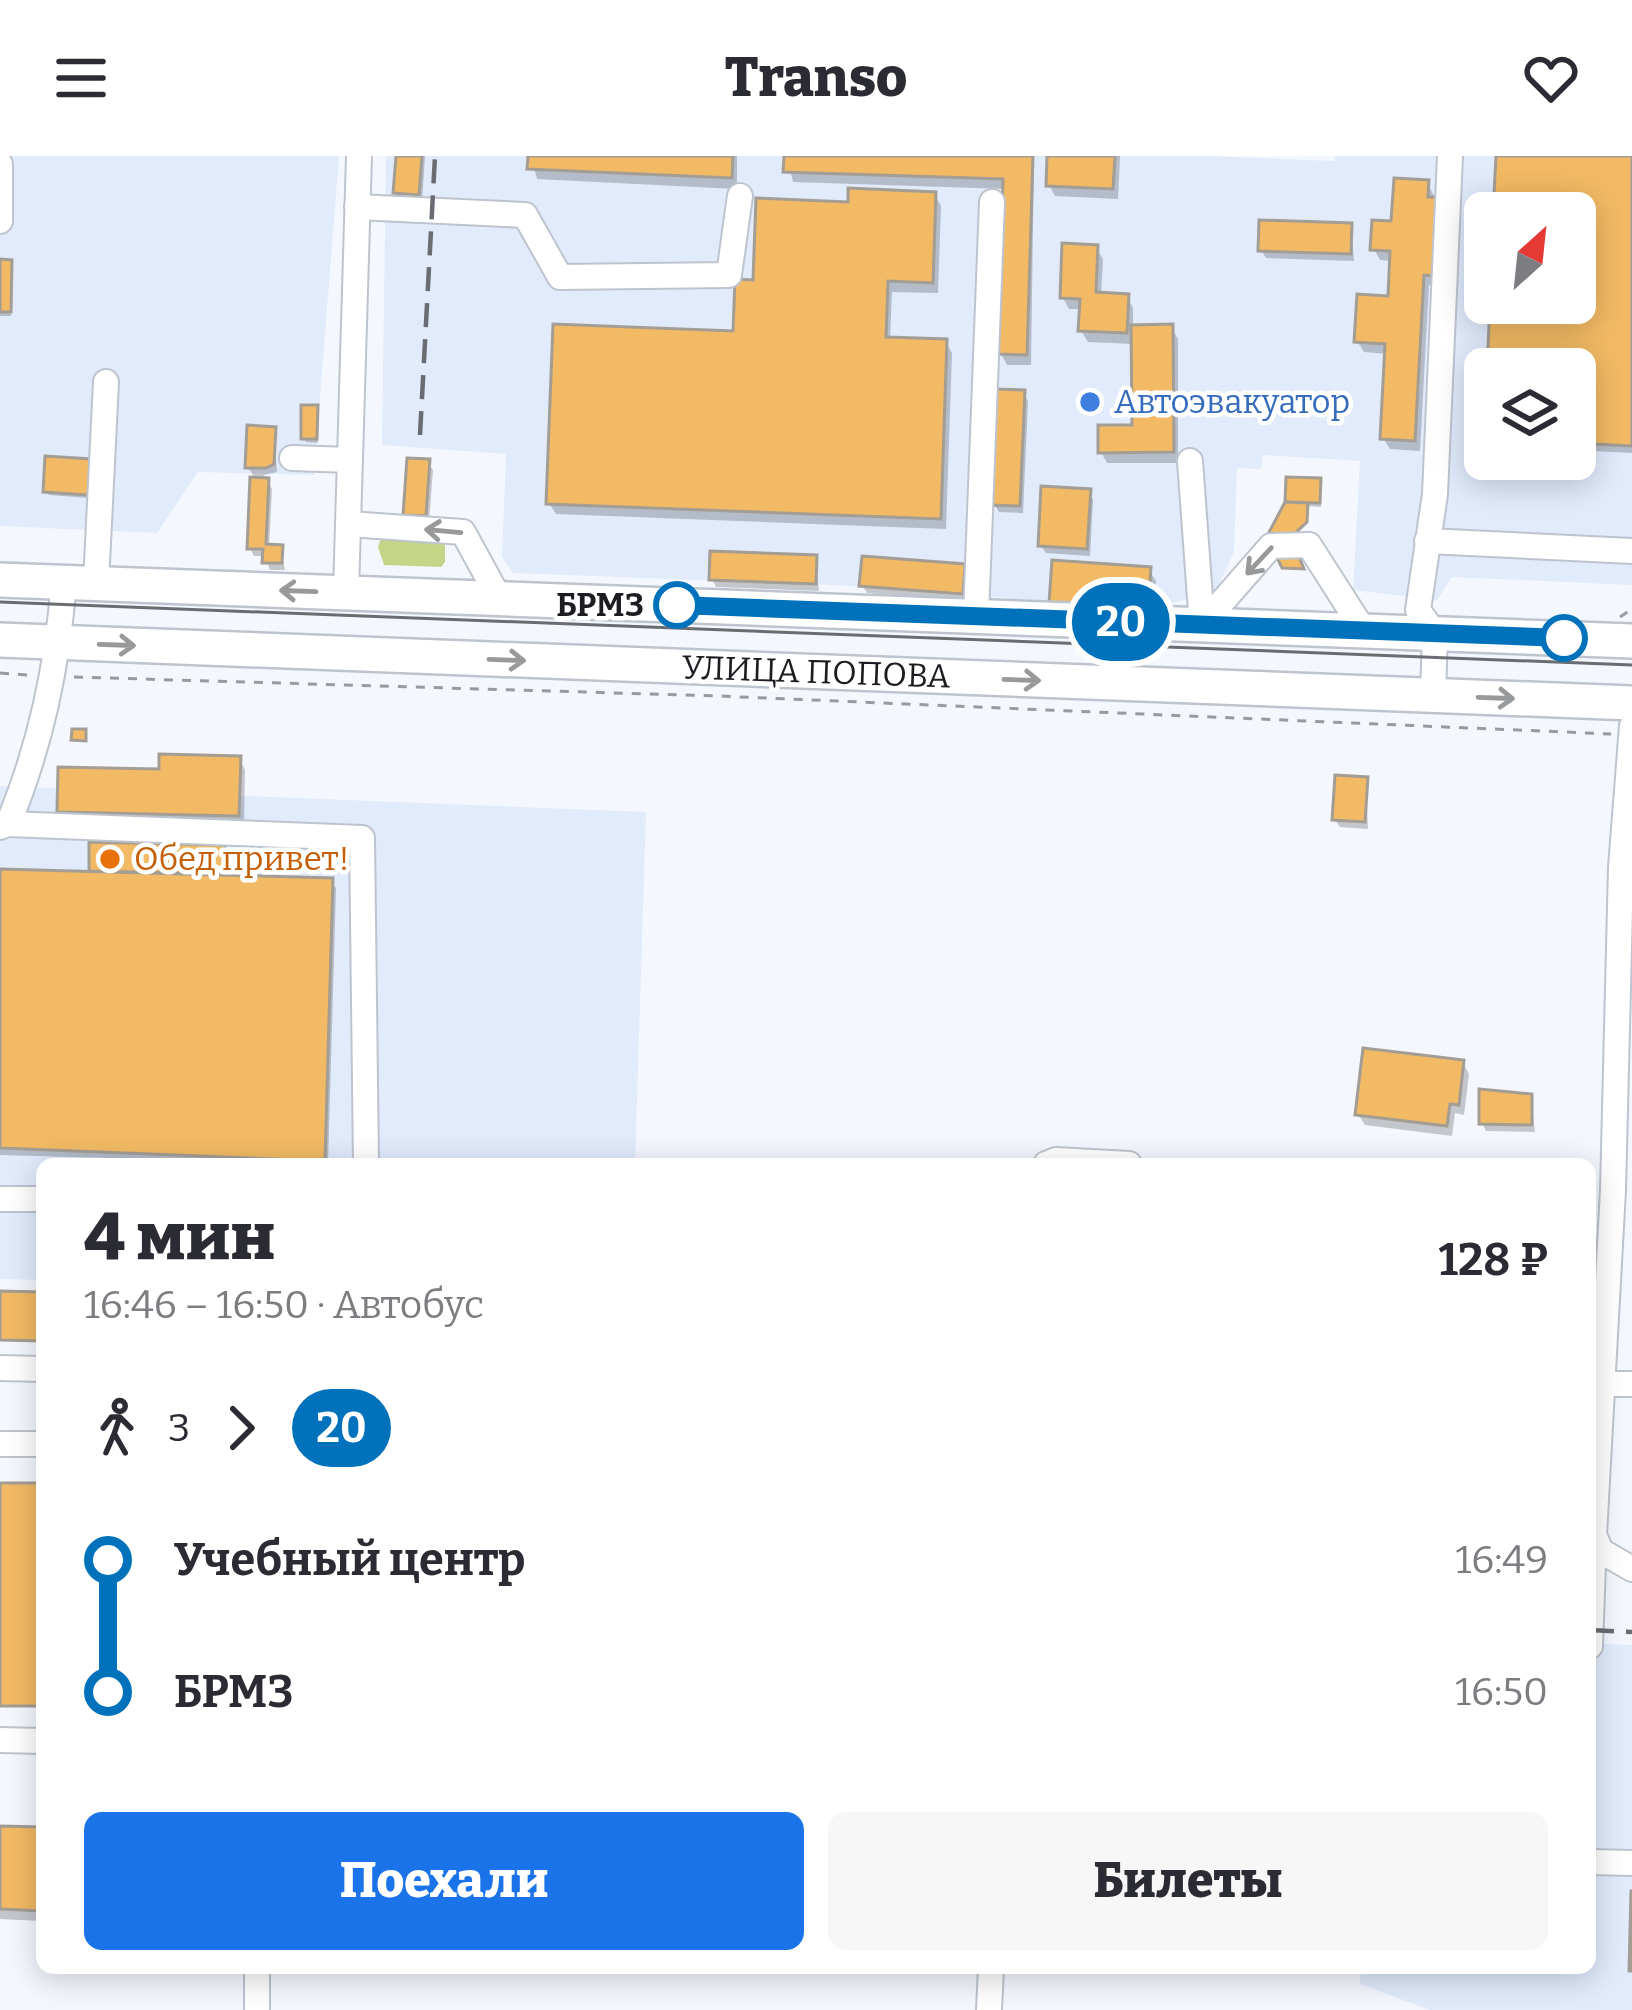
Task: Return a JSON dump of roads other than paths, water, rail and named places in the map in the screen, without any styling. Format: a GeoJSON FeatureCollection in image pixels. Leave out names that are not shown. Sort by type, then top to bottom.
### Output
{"type":"FeatureCollection","features":[{"type":"Feature","properties":{"kind":"main road","name":"УЛИЦА ПОПОВА"},"geometry":{"type":"LineString","coordinates":[[0,580],[1632,641]]}},
{"type":"Feature","properties":{"kind":"main road","name":"УЛИЦА ПОПОВА"},"geometry":{"type":"LineString","coordinates":[[0,640],[1632,703]]}},
{"type":"Feature","properties":{"kind":"street"},"geometry":{"type":"LineString","coordinates":[[346,592],[359,156]]}},
{"type":"Feature","properties":{"kind":"street"},"geometry":{"type":"LineString","coordinates":[[1433,695],[1435,634],[1418,610],[1435,494],[1450,156]]}},
{"type":"Feature","properties":{"kind":"street"},"geometry":{"type":"LineString","coordinates":[[0,164],[0,221]]}},
{"type":"Feature","properties":{"kind":"street"},"geometry":{"type":"LineString","coordinates":[[357,207],[525,214],[560,277],[729,275],[740,196]]}},
{"type":"Feature","properties":{"kind":"street"},"geometry":{"type":"LineString","coordinates":[[976,616],[992,202]]}},
{"type":"Feature","properties":{"kind":"street"},"geometry":{"type":"LineString","coordinates":[[106,382],[80,582],[43,721],[4,826],[362,838],[366,1158]]}},
{"type":"Feature","properties":{"kind":"street"},"geometry":{"type":"LineString","coordinates":[[292,458],[350,460]]}},
{"type":"Feature","properties":{"kind":"street"},"geometry":{"type":"LineString","coordinates":[[1190,461],[1202,625]]}},
{"type":"Feature","properties":{"kind":"street"},"geometry":{"type":"LineString","coordinates":[[349,524],[464,532],[499,598]]}},
{"type":"Feature","properties":{"kind":"street"},"geometry":{"type":"LineString","coordinates":[[1427,541],[1632,551]]}},
{"type":"Feature","properties":{"kind":"street"},"geometry":{"type":"LineString","coordinates":[[1202,625],[1271,546],[1309,545],[1364,631]]}},
{"type":"Feature","properties":{"kind":"street"},"geometry":{"type":"LineString","coordinates":[[1596,1447],[1601,1190],[1626,925],[1632,726]]}},
{"type":"Feature","properties":{"kind":"street"},"geometry":{"type":"LineString","coordinates":[[0,1198],[36,1199]]}},
{"type":"Feature","properties":{"kind":"street"},"geometry":{"type":"LineString","coordinates":[[0,1368],[36,1369]]}},
{"type":"Feature","properties":{"kind":"street"},"geometry":{"type":"LineString","coordinates":[[1600,1384],[1632,1384]]}},
{"type":"Feature","properties":{"kind":"street"},"geometry":{"type":"LineString","coordinates":[[0,1444],[36,1444]]}},
{"type":"Feature","properties":{"kind":"street"},"geometry":{"type":"LineString","coordinates":[[1596,1540],[1601,1551],[1632,1569]]}},
{"type":"Feature","properties":{"kind":"street"},"geometry":{"type":"LineString","coordinates":[[0,1740],[36,1741]]}},
{"type":"Feature","properties":{"kind":"street"},"geometry":{"type":"LineString","coordinates":[[1596,1862],[1632,1863]]}},
{"type":"Feature","properties":{"kind":"street"},"geometry":{"type":"LineString","coordinates":[[257,1974],[257,2010]]}},
{"type":"Feature","properties":{"kind":"street"},"geometry":{"type":"LineString","coordinates":[[989,2010],[991,1974]]}},
{"type":"Feature","properties":{"kind":"tram line"},"geometry":{"type":"LineString","coordinates":[[0,602],[1632,665]]}},
{"type":"Feature","properties":{"kind":"railway"},"geometry":{"type":"LineString","coordinates":[[420,435],[435,156]]}},
{"type":"Feature","properties":{"kind":"railway"},"geometry":{"type":"LineString","coordinates":[[1596,1630],[1632,1632]]}},
{"type":"Feature","properties":{"kind":"place","name":"Автоэвакуатор"},"geometry":{"type":"Point","coordinates":[1090,402]}},
{"type":"Feature","properties":{"kind":"place","name":"БРМЗ"},"geometry":{"type":"Point","coordinates":[677,605]}},
{"type":"Feature","properties":{"kind":"place","name":"Обед привет!"},"geometry":{"type":"Point","coordinates":[110,859]}}]}
